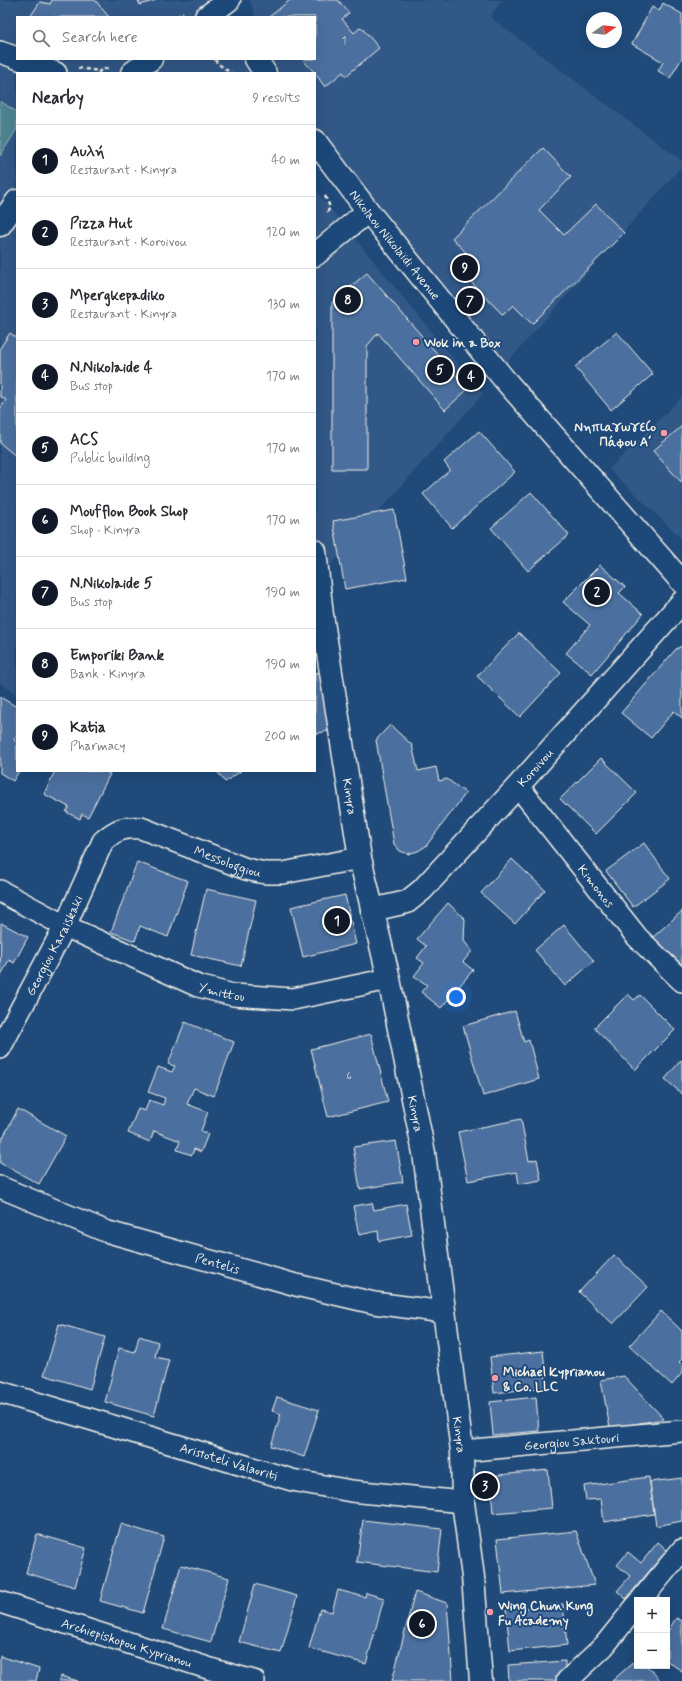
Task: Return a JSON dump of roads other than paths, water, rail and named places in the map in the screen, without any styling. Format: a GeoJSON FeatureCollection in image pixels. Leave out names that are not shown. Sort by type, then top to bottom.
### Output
{"type":"FeatureCollection","features":[{"type":"Feature","properties":{"kind":"street"},"geometry":{"type":"LineString","coordinates":[[0,52],[16,58]]}},
{"type":"Feature","properties":{"kind":"street"},"geometry":{"type":"LineString","coordinates":[[21,60],[53,72]]}},
{"type":"Feature","properties":{"kind":"street"},"geometry":{"type":"LineString","coordinates":[[133,72],[150,60]]}},
{"type":"Feature","properties":{"kind":"street"},"geometry":{"type":"LineString","coordinates":[[257,60],[264,72]]}},
{"type":"Feature","properties":{"kind":"street","name":"Nikolaou Nikolaïdi Avenue"},"geometry":{"type":"LineString","coordinates":[[316,142],[368,211],[504,379],[682,582]]}},
{"type":"Feature","properties":{"kind":"street"},"geometry":{"type":"LineString","coordinates":[[0,225],[16,202]]}},
{"type":"Feature","properties":{"kind":"street"},"geometry":{"type":"LineString","coordinates":[[316,254],[368,211]]}},
{"type":"Feature","properties":{"kind":"street","name":"Kinyra"},"geometry":{"type":"LineString","coordinates":[[316,561],[322,615],[360,858],[390,980],[424,1153],[434,1220],[462,1451],[464,1502],[473,1577],[481,1681]]}},
{"type":"Feature","properties":{"kind":"street","name":"Koroivou"},"geometry":{"type":"LineString","coordinates":[[372,910],[408,902],[422,890],[518,786],[682,602]]}},
{"type":"Feature","properties":{"kind":"street","name":"Kimonos"},"geometry":{"type":"LineString","coordinates":[[518,786],[637,937],[682,981]]}},
{"type":"Feature","properties":{"kind":"street","name":"Messologgiou"},"geometry":{"type":"LineString","coordinates":[[103,840],[114,832],[125,827],[141,828],[240,867],[265,873],[283,873],[360,858]]}},
{"type":"Feature","properties":{"kind":"street","name":"Georgiou Karaiskaki"},"geometry":{"type":"LineString","coordinates":[[0,1048],[65,926],[103,840]]}},
{"type":"Feature","properties":{"kind":"street","name":"Ymittou"},"geometry":{"type":"LineString","coordinates":[[0,891],[65,926],[198,986],[233,995],[294,998],[390,980]]}},
{"type":"Feature","properties":{"kind":"street","name":"Pentelis"},"geometry":{"type":"LineString","coordinates":[[0,1187],[112,1233],[296,1285],[374,1303],[444,1312]]}},
{"type":"Feature","properties":{"kind":"street","name":"Aristoteli Valaoriti"},"geometry":{"type":"LineString","coordinates":[[0,1392],[292,1480],[351,1491],[464,1502]]}},
{"type":"Feature","properties":{"kind":"street","name":"Georgiou Saktouri"},"geometry":{"type":"LineString","coordinates":[[462,1451],[682,1431]]}},
{"type":"Feature","properties":{"kind":"street"},"geometry":{"type":"LineString","coordinates":[[643,1597],[682,1550]]}},
{"type":"Feature","properties":{"kind":"street","name":"Archiepiskopou Kyprianou"},"geometry":{"type":"LineString","coordinates":[[0,1602],[212,1675],[254,1681]]}},
{"type":"Feature","properties":{"kind":"street"},"geometry":{"type":"LineString","coordinates":[[567,1681],[604,1646],[634,1609]]}},
{"type":"Feature","properties":{"kind":"place","name":"Katia"},"geometry":{"type":"Point","coordinates":[465,268]}},
{"type":"Feature","properties":{"kind":"place","name":"Emporiki Bank"},"geometry":{"type":"Point","coordinates":[348,300]}},
{"type":"Feature","properties":{"kind":"place","name":"N.Nikolaide 5"},"geometry":{"type":"Point","coordinates":[470,301]}},
{"type":"Feature","properties":{"kind":"place","name":"Wok in a Box"},"geometry":{"type":"Point","coordinates":[416,342]}},
{"type":"Feature","properties":{"kind":"place","name":"ACS"},"geometry":{"type":"Point","coordinates":[440,370]}},
{"type":"Feature","properties":{"kind":"place","name":"N.Nikolaide 4"},"geometry":{"type":"Point","coordinates":[471,377]}},
{"type":"Feature","properties":{"kind":"place","name":"Νηπιαγωγείο Πάφου Α΄"},"geometry":{"type":"Point","coordinates":[664,433]}},
{"type":"Feature","properties":{"kind":"place","name":"Pizza Hut"},"geometry":{"type":"Point","coordinates":[597,592]}},
{"type":"Feature","properties":{"kind":"place","name":"Αυλή"},"geometry":{"type":"Point","coordinates":[337,921]}},
{"type":"Feature","properties":{"kind":"place","name":"Michael Kyprianou & Co. LLC"},"geometry":{"type":"Point","coordinates":[495,1378]}},
{"type":"Feature","properties":{"kind":"place","name":"Mpergkepadiko"},"geometry":{"type":"Point","coordinates":[485,1486]}},
{"type":"Feature","properties":{"kind":"place","name":"Wing Chun Kung Fu Academy"},"geometry":{"type":"Point","coordinates":[490,1612]}},
{"type":"Feature","properties":{"kind":"place","name":"Moufflon Book Shop"},"geometry":{"type":"Point","coordinates":[422,1624]}}]}
